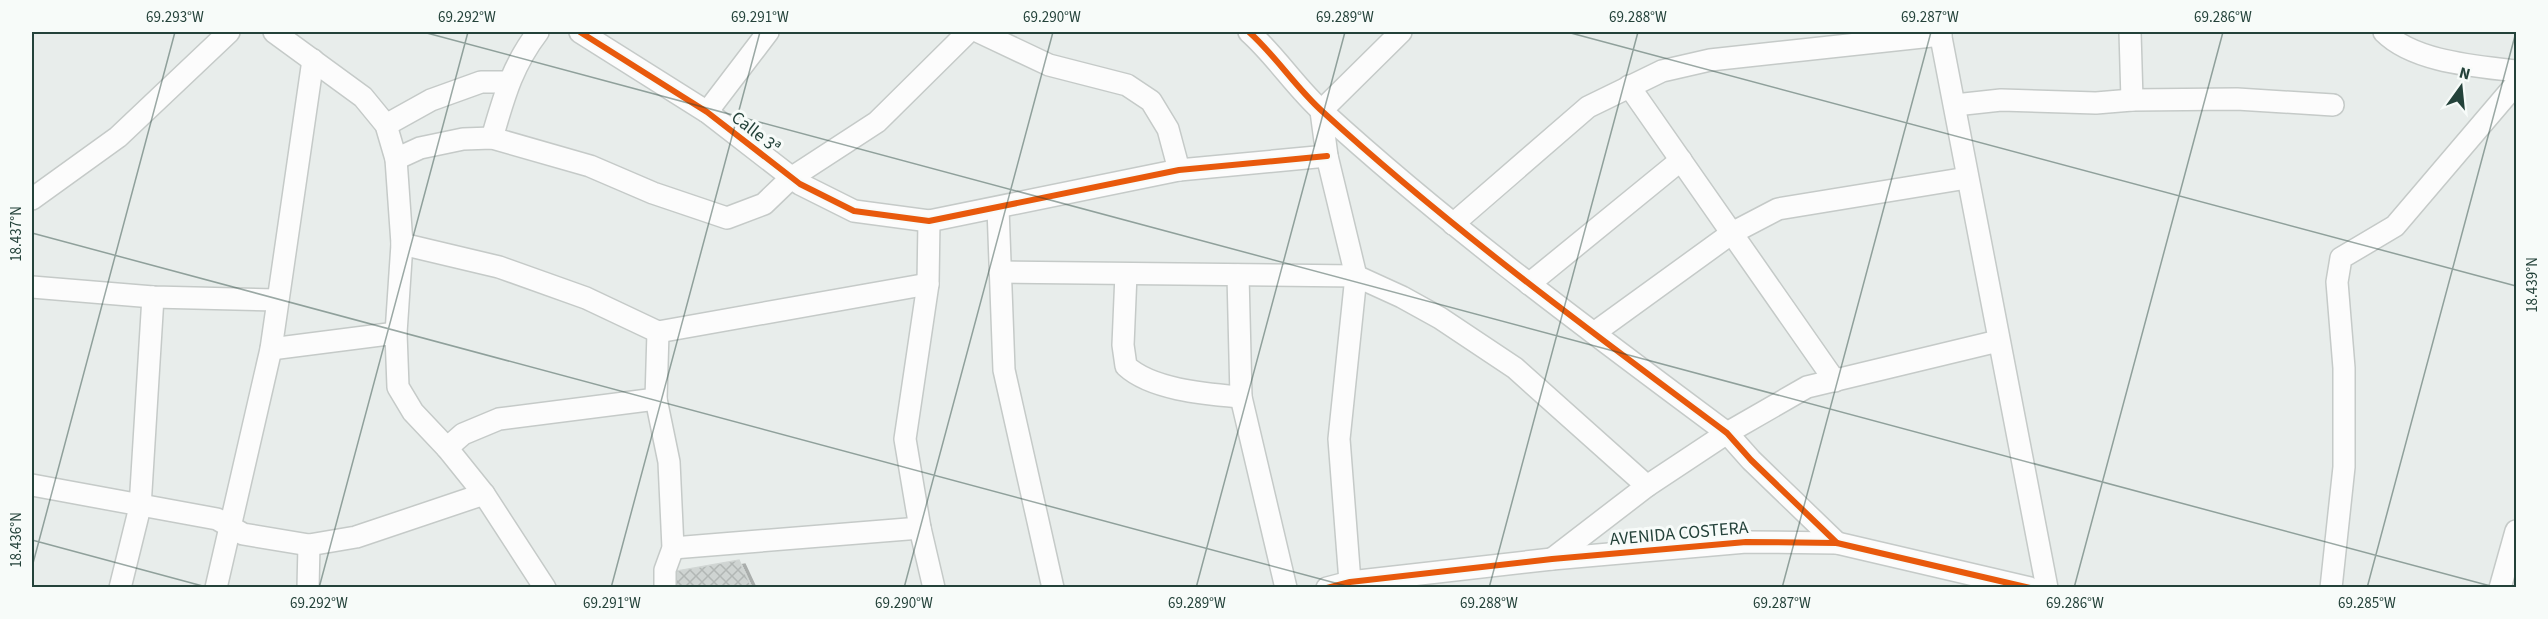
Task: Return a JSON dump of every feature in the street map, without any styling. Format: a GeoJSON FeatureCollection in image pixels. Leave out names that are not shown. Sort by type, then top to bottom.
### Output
{"type":"FeatureCollection","features":[{"type":"Feature","properties":{"kind":"street"},"geometry":{"type":"LineString","coordinates":[[32,199],[118,137],[228,32]]}},
{"type":"Feature","properties":{"kind":"street"},"geometry":{"type":"LineString","coordinates":[[274,32],[363,97],[386,125],[396,159],[402,244],[396,333],[398,387],[413,412],[447,448],[484,494],[545,588]]}},
{"type":"Feature","properties":{"kind":"street"},"geometry":{"type":"LineString","coordinates":[[492,138],[508,82],[523,52],[538,32]]}},
{"type":"Feature","properties":{"kind":"street"},"geometry":{"type":"LineString","coordinates":[[707,112],[768,32]]}},
{"type":"Feature","properties":{"kind":"street"},"geometry":{"type":"LineString","coordinates":[[396,159],[420,148],[463,139],[492,138],[590,166],[653,193],[726,218],[764,204],[791,178],[877,122],[968,32]]}},
{"type":"Feature","properties":{"kind":"street"},"geometry":{"type":"LineString","coordinates":[[979,32],[1049,64],[1127,85],[1151,101],[1168,129],[1179,170]]}},
{"type":"Feature","properties":{"kind":"street"},"geometry":{"type":"LineString","coordinates":[[1249,32],[1321,111],[1453,224],[1726,433],[1837,543]]}},
{"type":"Feature","properties":{"kind":"street"},"geometry":{"type":"LineString","coordinates":[[1321,111],[1401,32]]}},
{"type":"Feature","properties":{"kind":"street"},"geometry":{"type":"LineString","coordinates":[[2130,32],[2132,100]]}},
{"type":"Feature","properties":{"kind":"street"},"geometry":{"type":"LineString","coordinates":[[2384,32],[2416,52],[2466,64],[2517,71]]}},
{"type":"Feature","properties":{"kind":"street"},"geometry":{"type":"LineString","coordinates":[[1453,224],[1588,107],[1662,71],[1787,41],[1940,33],[2047,588]]}},
{"type":"Feature","properties":{"kind":"street","name":"Calle 3ª"},"geometry":{"type":"LineString","coordinates":[[590,35],[707,112],[791,178],[854,211],[928,221],[1179,170],[1327,156]]}},
{"type":"Feature","properties":{"kind":"street"},"geometry":{"type":"LineString","coordinates":[[216,588],[228,527],[271,349],[314,60]]}},
{"type":"Feature","properties":{"kind":"street"},"geometry":{"type":"LineString","coordinates":[[386,125],[431,100],[481,82],[508,82]]}},
{"type":"Feature","properties":{"kind":"street"},"geometry":{"type":"LineString","coordinates":[[2331,588],[2344,467],[2344,368],[2337,282],[2341,258],[2395,226],[2517,84]]}},
{"type":"Feature","properties":{"kind":"street"},"geometry":{"type":"LineString","coordinates":[[1629,86],[1835,381]]}},
{"type":"Feature","properties":{"kind":"street"},"geometry":{"type":"LineString","coordinates":[[1955,105],[2001,100],[2096,103],[2132,100],[2237,99],[2333,105]]}},
{"type":"Feature","properties":{"kind":"street"},"geometry":{"type":"LineString","coordinates":[[1321,111],[1327,156],[1356,276],[1339,439],[1350,582]]}},
{"type":"Feature","properties":{"kind":"street"},"geometry":{"type":"LineString","coordinates":[[1529,284],[1681,160]]}},
{"type":"Feature","properties":{"kind":"street"},"geometry":{"type":"LineString","coordinates":[[1594,333],[1732,233],[1778,209],[1967,178]]}},
{"type":"Feature","properties":{"kind":"street"},"geometry":{"type":"LineString","coordinates":[[998,208],[1004,370],[1053,588]]}},
{"type":"Feature","properties":{"kind":"street"},"geometry":{"type":"LineString","coordinates":[[928,221],[928,284],[905,439],[920,528],[934,588]]}},
{"type":"Feature","properties":{"kind":"street"},"geometry":{"type":"LineString","coordinates":[[402,244],[499,267],[586,298],[658,332],[928,284]]}},
{"type":"Feature","properties":{"kind":"street"},"geometry":{"type":"LineString","coordinates":[[1000,272],[1356,276],[1440,318],[1515,368],[1647,486]]}},
{"type":"Feature","properties":{"kind":"street"},"geometry":{"type":"LineString","coordinates":[[1126,274],[1123,345],[1126,366],[1146,380],[1208,394],[1241,397]]}},
{"type":"Feature","properties":{"kind":"street"},"geometry":{"type":"LineString","coordinates":[[1238,275],[1241,397],[1286,588]]}},
{"type":"Feature","properties":{"kind":"street"},"geometry":{"type":"LineString","coordinates":[[32,287],[153,297],[277,300]]}},
{"type":"Feature","properties":{"kind":"street"},"geometry":{"type":"LineString","coordinates":[[120,588],[140,507],[153,297]]}},
{"type":"Feature","properties":{"kind":"street"},"geometry":{"type":"LineString","coordinates":[[658,332],[656,399],[669,462],[673,548],[665,570],[665,588]]}},
{"type":"Feature","properties":{"kind":"street"},"geometry":{"type":"LineString","coordinates":[[271,349],[396,333]]}},
{"type":"Feature","properties":{"kind":"street"},"geometry":{"type":"LineString","coordinates":[[1552,559],[1647,486],[1726,433],[1807,387],[1998,341]]}},
{"type":"Feature","properties":{"kind":"street"},"geometry":{"type":"LineString","coordinates":[[447,448],[463,434],[499,419],[656,399]]}},
{"type":"Feature","properties":{"kind":"street"},"geometry":{"type":"LineString","coordinates":[[32,486],[217,519],[243,534],[309,545],[356,537],[484,494]]}},
{"type":"Feature","properties":{"kind":"street"},"geometry":{"type":"LineString","coordinates":[[673,548],[920,528]]}},
{"type":"Feature","properties":{"kind":"street"},"geometry":{"type":"LineString","coordinates":[[2500,588],[2517,531]]}},
{"type":"Feature","properties":{"kind":"street","name":"AVENIDA COSTERA"},"geometry":{"type":"LineString","coordinates":[[1327,588],[1350,582],[1552,559],[1746,542],[1837,543],[2030,588]]}},
{"type":"Feature","properties":{"kind":"street"},"geometry":{"type":"LineString","coordinates":[[308,588],[309,545]]}},
{"type":"Feature","properties":{"kind":"building"},"geometry":{"type":"Polygon","coordinates":[[[739,560],[752,588],[678,588],[671,572],[739,560]]]}},
{"type":"Feature","properties":{"kind":"cycle path"},"geometry":{"type":"LineString","coordinates":[[580,32],[707,112],[800,184],[854,211],[929,221],[1179,170],[1327,156]]}},
{"type":"Feature","properties":{"kind":"cycle path"},"geometry":{"type":"LineString","coordinates":[[1249,32],[1313,103],[1371,155],[1521,277],[1727,433],[1751,460],[1837,543]]}},
{"type":"Feature","properties":{"kind":"cycle path"},"geometry":{"type":"LineString","coordinates":[[1327,588],[1350,582],[1552,559],[1746,542],[1837,543],[2030,588]]}}]}
